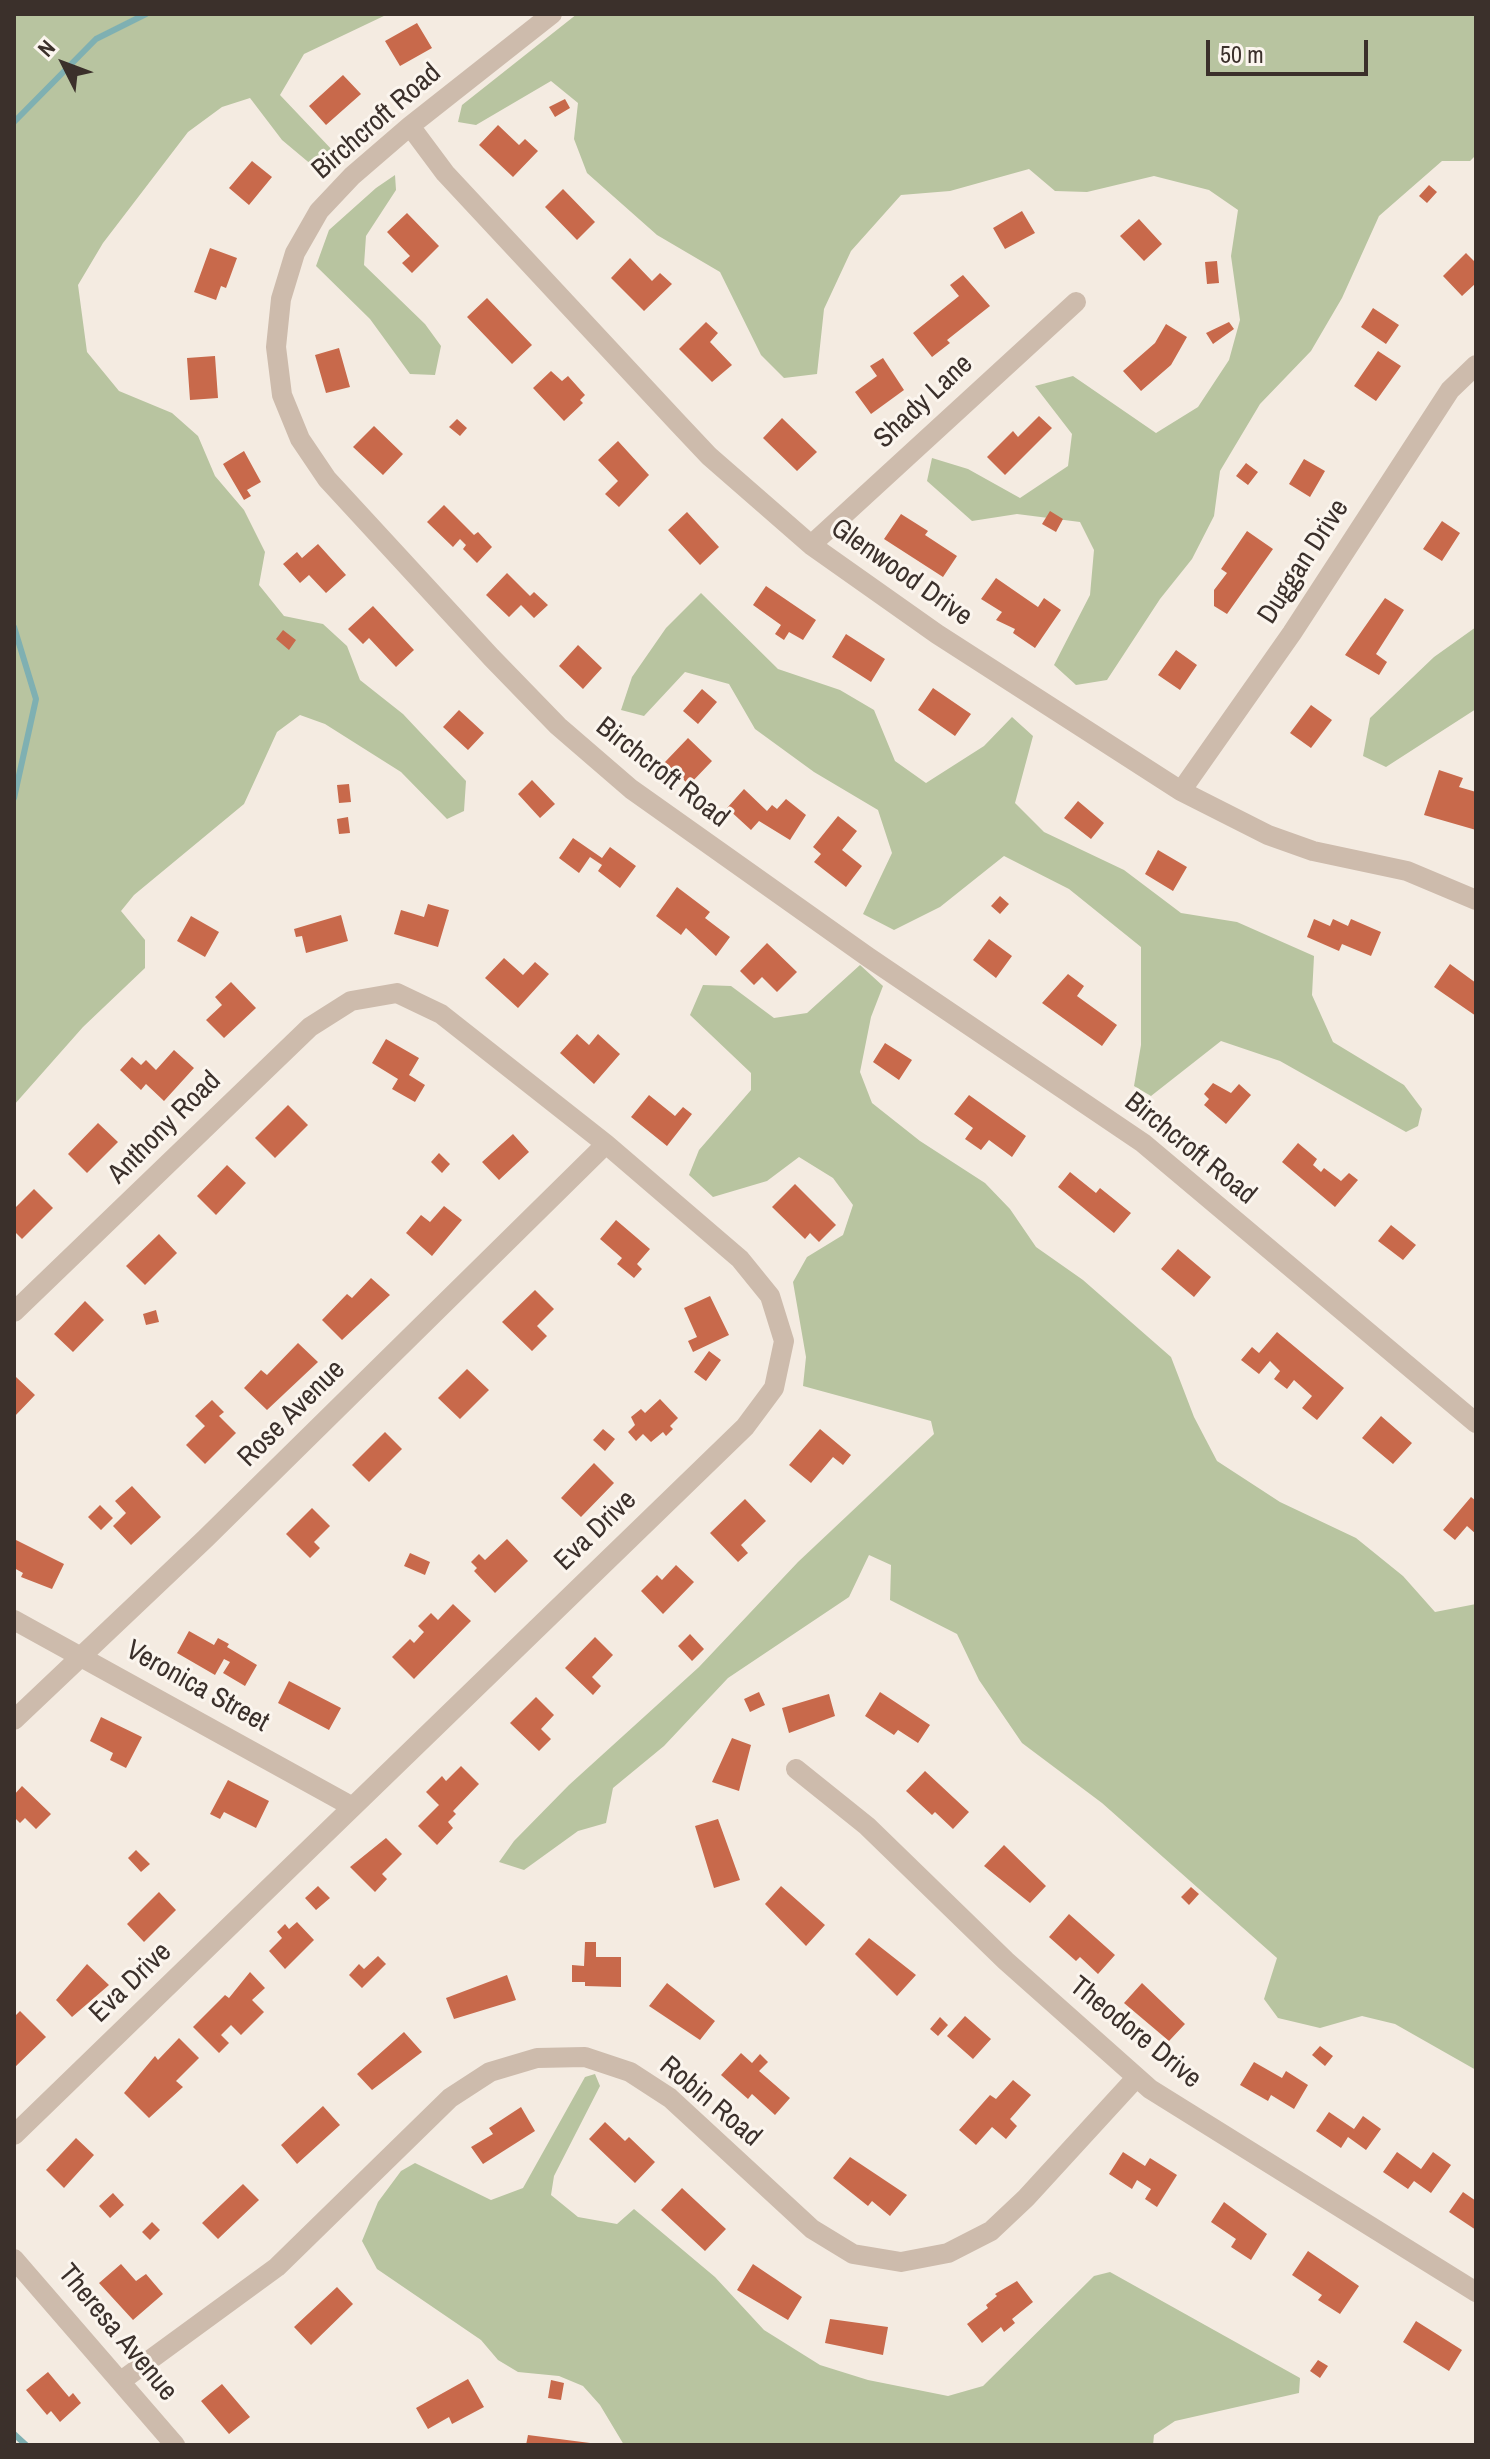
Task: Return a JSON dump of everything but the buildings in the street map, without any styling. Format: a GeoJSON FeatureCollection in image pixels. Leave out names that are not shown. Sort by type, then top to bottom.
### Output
{"type":"FeatureCollection","features":[{"type":"Feature","properties":{"kind":"street","name":"Birchcroft Road"},"geometry":{"type":"LineString","coordinates":[[552,14],[410,126],[352,176],[319,211],[295,253],[281,299],[276,347],[282,395],[300,439],[327,479],[491,657],[558,726],[631,789],[868,957],[1143,1143],[1476,1423]]}},
{"type":"Feature","properties":{"kind":"street","name":"Glenwood Drive"},"geometry":{"type":"LineString","coordinates":[[410,126],[445,173],[692,438],[811,545],[937,634],[1181,791],[1279,839],[1313,851],[1407,871],[1476,900]]}},
{"type":"Feature","properties":{"kind":"street","name":"Shady Lane"},"geometry":{"type":"LineString","coordinates":[[811,545],[1076,302]]}},
{"type":"Feature","properties":{"kind":"street","name":"Duggan Drive"},"geometry":{"type":"LineString","coordinates":[[1181,791],[1292,633],[1450,390],[1476,365]]}},
{"type":"Feature","properties":{"kind":"street","name":"Eva Drive"},"geometry":{"type":"LineString","coordinates":[[14,2135],[745,1427],[774,1388],[784,1341],[770,1296],[740,1259],[606,1144],[441,1014],[397,993],[365,999]]}},
{"type":"Feature","properties":{"kind":"street","name":"Anthony Road"},"geometry":{"type":"LineString","coordinates":[[14,1312],[138,1196],[274,1059],[310,1027],[351,1001],[365,999]]}},
{"type":"Feature","properties":{"kind":"street","name":"Rose Avenue"},"geometry":{"type":"LineString","coordinates":[[14,1720],[205,1539],[606,1144]]}},
{"type":"Feature","properties":{"kind":"street","name":"Veronica Street"},"geometry":{"type":"LineString","coordinates":[[14,1620],[351,1806]]}},
{"type":"Feature","properties":{"kind":"street","name":"Theodore Drive"},"geometry":{"type":"LineString","coordinates":[[796,1769],[867,1826],[1006,1961],[1136,2078],[1476,2292]]}},
{"type":"Feature","properties":{"kind":"street","name":"Robin Road"},"geometry":{"type":"LineString","coordinates":[[121,2381],[277,2267],[450,2098],[490,2072],[513,2065],[537,2058],[585,2057],[630,2072],[670,2098],[812,2229],[853,2254],[901,2262],[948,2253],[991,2231],[1026,2198],[1136,2078]]}},
{"type":"Feature","properties":{"kind":"street","name":"Theresa Avenue"},"geometry":{"type":"LineString","coordinates":[[14,2259],[175,2445]]}},
{"type":"Feature","properties":{"kind":"green space"},"geometry":{"type":"Polygon","coordinates":[[[14,14],[388,14],[304,54],[280,95],[335,153],[319,171],[282,140],[250,98],[222,107],[188,132],[103,243],[78,285],[87,352],[119,391],[172,413],[198,436],[215,476],[244,510],[265,552],[259,585],[284,616],[323,624],[347,646],[360,680],[403,714],[466,781],[464,811],[447,819],[401,772],[325,724],[300,715],[277,732],[244,804],[134,895],[121,911],[145,940],[145,968],[83,1027],[14,1105],[14,14]]]}},
{"type":"Feature","properties":{"kind":"green space"},"geometry":{"type":"Polygon","coordinates":[[[577,14],[1476,14],[1476,155],[1470,161],[1442,161],[1379,216],[1342,298],[1311,351],[1260,404],[1220,471],[1214,516],[1192,559],[1160,599],[1107,680],[1076,685],[1054,665],[1090,595],[1094,550],[1080,522],[1017,514],[972,521],[927,481],[932,458],[968,469],[1020,498],[1068,466],[1072,434],[1035,386],[1073,376],[1156,433],[1198,407],[1229,360],[1240,320],[1231,256],[1238,210],[1209,190],[1154,176],[1087,192],[1055,191],[1029,169],[950,191],[901,195],[851,251],[824,309],[817,374],[784,378],[761,355],[720,272],[657,235],[587,173],[574,139],[578,103],[551,81],[476,125],[458,122],[462,105],[577,14]]]}},
{"type":"Feature","properties":{"kind":"green space"},"geometry":{"type":"Polygon","coordinates":[[[395,175],[396,190],[366,236],[364,265],[425,324],[441,346],[435,375],[410,374],[370,319],[316,266],[329,230],[395,175]]]}},
{"type":"Feature","properties":{"kind":"green space"},"geometry":{"type":"Polygon","coordinates":[[[701,593],[778,669],[840,690],[874,710],[895,761],[926,783],[984,746],[1012,717],[1033,736],[1015,803],[1044,832],[1124,870],[1181,913],[1237,922],[1314,956],[1312,995],[1333,1042],[1404,1085],[1422,1109],[1418,1126],[1406,1132],[1280,1061],[1221,1041],[1151,1096],[1134,1086],[1141,1045],[1141,947],[1069,889],[1004,856],[940,907],[894,930],[863,914],[892,853],[878,810],[814,772],[755,729],[729,684],[685,672],[644,716],[621,710],[632,677],[666,628],[701,593]]]}},
{"type":"Feature","properties":{"kind":"green space"},"geometry":{"type":"Polygon","coordinates":[[[1476,627],[1476,709],[1386,767],[1363,756],[1370,718],[1434,657],[1476,627]]]}},
{"type":"Feature","properties":{"kind":"green space"},"geometry":{"type":"Polygon","coordinates":[[[860,965],[883,986],[871,1017],[860,1072],[872,1103],[920,1141],[985,1183],[1010,1209],[1036,1247],[1083,1280],[1171,1357],[1194,1417],[1217,1461],[1280,1502],[1356,1538],[1403,1576],[1435,1612],[1476,1604],[1476,2070],[1395,2024],[1362,2016],[1320,2028],[1278,2018],[1264,1999],[1277,1958],[1102,1803],[1022,1743],[979,1680],[957,1634],[890,1600],[891,1565],[869,1555],[849,1597],[728,1678],[664,1746],[613,1788],[606,1823],[578,1831],[524,1870],[499,1862],[514,1841],[569,1785],[699,1667],[798,1562],[934,1434],[931,1421],[803,1386],[806,1357],[793,1282],[807,1257],[843,1235],[853,1205],[833,1178],[799,1157],[767,1181],[713,1197],[689,1175],[699,1150],[751,1090],[751,1073],[690,1015],[703,985],[731,986],[774,1018],[807,1013],[860,965]]]}},
{"type":"Feature","properties":{"kind":"green space"},"geometry":{"type":"Polygon","coordinates":[[[595,2074],[600,2086],[554,2176],[551,2195],[578,2217],[617,2224],[634,2209],[715,2277],[764,2330],[820,2365],[868,2380],[948,2396],[983,2386],[1094,2276],[1110,2272],[1300,2378],[1299,2393],[1175,2421],[1154,2435],[1153,2445],[624,2445],[600,2405],[583,2386],[559,2376],[518,2372],[498,2360],[481,2340],[377,2269],[362,2241],[378,2202],[401,2171],[415,2163],[491,2200],[523,2188],[585,2077],[595,2074]]]}},
{"type":"Feature","properties":{"kind":"waterway"},"geometry":{"type":"LineString","coordinates":[[14,122],[96,39],[146,14]]}},
{"type":"Feature","properties":{"kind":"waterway"},"geometry":{"type":"LineString","coordinates":[[14,627],[36,699],[14,798]]}},
{"type":"Feature","properties":{"kind":"waterway"},"geometry":{"type":"LineString","coordinates":[[14,2434],[26,2445]]}}]}
